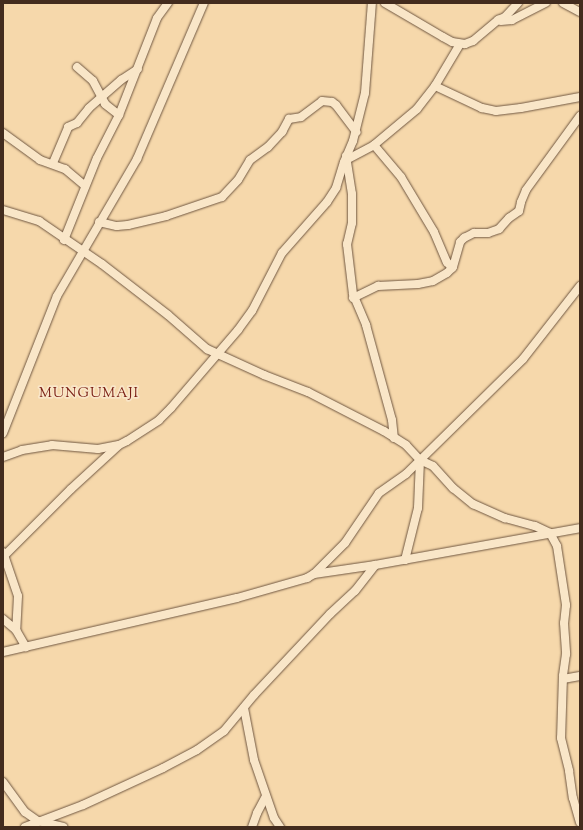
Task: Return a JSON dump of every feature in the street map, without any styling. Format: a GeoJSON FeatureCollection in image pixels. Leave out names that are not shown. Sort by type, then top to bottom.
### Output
{"type":"FeatureCollection","features":[{"type":"Feature","properties":{"kind":"street"},"geometry":{"type":"LineString","coordinates":[[64,240],[85,186],[108,134],[120,115],[157,18],[168,3]]}},
{"type":"Feature","properties":{"kind":"street"},"geometry":{"type":"LineString","coordinates":[[3,433],[57,296],[137,159],[204,3]]}},
{"type":"Feature","properties":{"kind":"street"},"geometry":{"type":"LineString","coordinates":[[3,457],[22,450],[52,445],[98,449],[119,445],[135,437],[159,420],[218,354],[248,317],[282,253],[331,196],[336,188],[356,132],[365,93],[372,3]]}},
{"type":"Feature","properties":{"kind":"street"},"geometry":{"type":"LineString","coordinates":[[385,3],[443,37],[460,44],[473,41],[498,20],[505,18],[518,3]]}},
{"type":"Feature","properties":{"kind":"street"},"geometry":{"type":"LineString","coordinates":[[498,20],[503,22],[508,21],[546,3]]}},
{"type":"Feature","properties":{"kind":"street"},"geometry":{"type":"LineString","coordinates":[[563,3],[580,12]]}},
{"type":"Feature","properties":{"kind":"street"},"geometry":{"type":"LineString","coordinates":[[347,157],[374,145],[412,114],[435,86],[460,44]]}},
{"type":"Feature","properties":{"kind":"street"},"geometry":{"type":"LineString","coordinates":[[77,67],[93,81],[101,99],[120,115]]}},
{"type":"Feature","properties":{"kind":"street"},"geometry":{"type":"LineString","coordinates":[[53,163],[66,131],[77,123],[89,108],[128,75],[138,69]]}},
{"type":"Feature","properties":{"kind":"street"},"geometry":{"type":"LineString","coordinates":[[435,86],[482,108],[496,111],[580,97]]}},
{"type":"Feature","properties":{"kind":"street"},"geometry":{"type":"LineString","coordinates":[[99,222],[117,226],[128,225],[166,216],[222,197],[238,180],[252,158],[268,147],[282,132],[289,120],[301,117],[322,101],[332,102],[336,105],[356,132]]}},
{"type":"Feature","properties":{"kind":"street"},"geometry":{"type":"LineString","coordinates":[[353,298],[368,289],[383,285],[414,285],[432,281],[447,273],[452,268],[460,242],[464,238],[474,233],[488,232],[499,229],[508,218],[519,211],[526,190],[580,116]]}},
{"type":"Feature","properties":{"kind":"street"},"geometry":{"type":"LineString","coordinates":[[3,132],[40,160],[53,163],[65,169],[85,186]]}},
{"type":"Feature","properties":{"kind":"street"},"geometry":{"type":"LineString","coordinates":[[374,145],[401,177],[434,232],[447,262],[452,268]]}},
{"type":"Feature","properties":{"kind":"street"},"geometry":{"type":"LineString","coordinates":[[347,157],[352,214],[347,244],[353,298],[366,325],[392,420],[394,438]]}},
{"type":"Feature","properties":{"kind":"street"},"geometry":{"type":"LineString","coordinates":[[3,210],[39,221],[64,240],[118,275],[168,315],[202,346],[336,405],[406,445],[420,460],[433,466],[453,488],[473,504],[505,518],[536,526],[550,533],[557,546],[566,605],[564,622],[566,654],[560,721],[561,742],[569,771],[573,798],[580,822]]}},
{"type":"Feature","properties":{"kind":"street"},"geometry":{"type":"LineString","coordinates":[[3,652],[237,598],[307,578],[314,574],[345,543],[379,493],[403,477],[523,359],[580,286]]}},
{"type":"Feature","properties":{"kind":"street"},"geometry":{"type":"LineString","coordinates":[[16,630],[18,596],[4,554],[119,445]]}},
{"type":"Feature","properties":{"kind":"street"},"geometry":{"type":"LineString","coordinates":[[405,560],[416,519],[420,460]]}},
{"type":"Feature","properties":{"kind":"street"},"geometry":{"type":"LineString","coordinates":[[314,574],[405,560],[580,528]]}},
{"type":"Feature","properties":{"kind":"street"},"geometry":{"type":"LineString","coordinates":[[32,825],[83,805],[163,768],[197,750],[224,731],[330,614],[355,591],[375,565]]}},
{"type":"Feature","properties":{"kind":"street"},"geometry":{"type":"LineString","coordinates":[[3,619],[16,630],[26,647]]}},
{"type":"Feature","properties":{"kind":"street"},"geometry":{"type":"LineString","coordinates":[[563,679],[580,676]]}},
{"type":"Feature","properties":{"kind":"street"},"geometry":{"type":"LineString","coordinates":[[244,708],[254,760],[266,796],[280,827]]}},
{"type":"Feature","properties":{"kind":"street"},"geometry":{"type":"LineString","coordinates":[[3,782],[25,812],[32,825]]}},
{"type":"Feature","properties":{"kind":"street"},"geometry":{"type":"LineString","coordinates":[[252,827],[257,813],[266,796]]}},
{"type":"Feature","properties":{"kind":"street"},"geometry":{"type":"LineString","coordinates":[[32,825],[63,827]]}},
{"type":"Feature","properties":{"kind":"district","name":"MUNGUMAJI"},"geometry":{"type":"Point","coordinates":[89,394]}}]}
